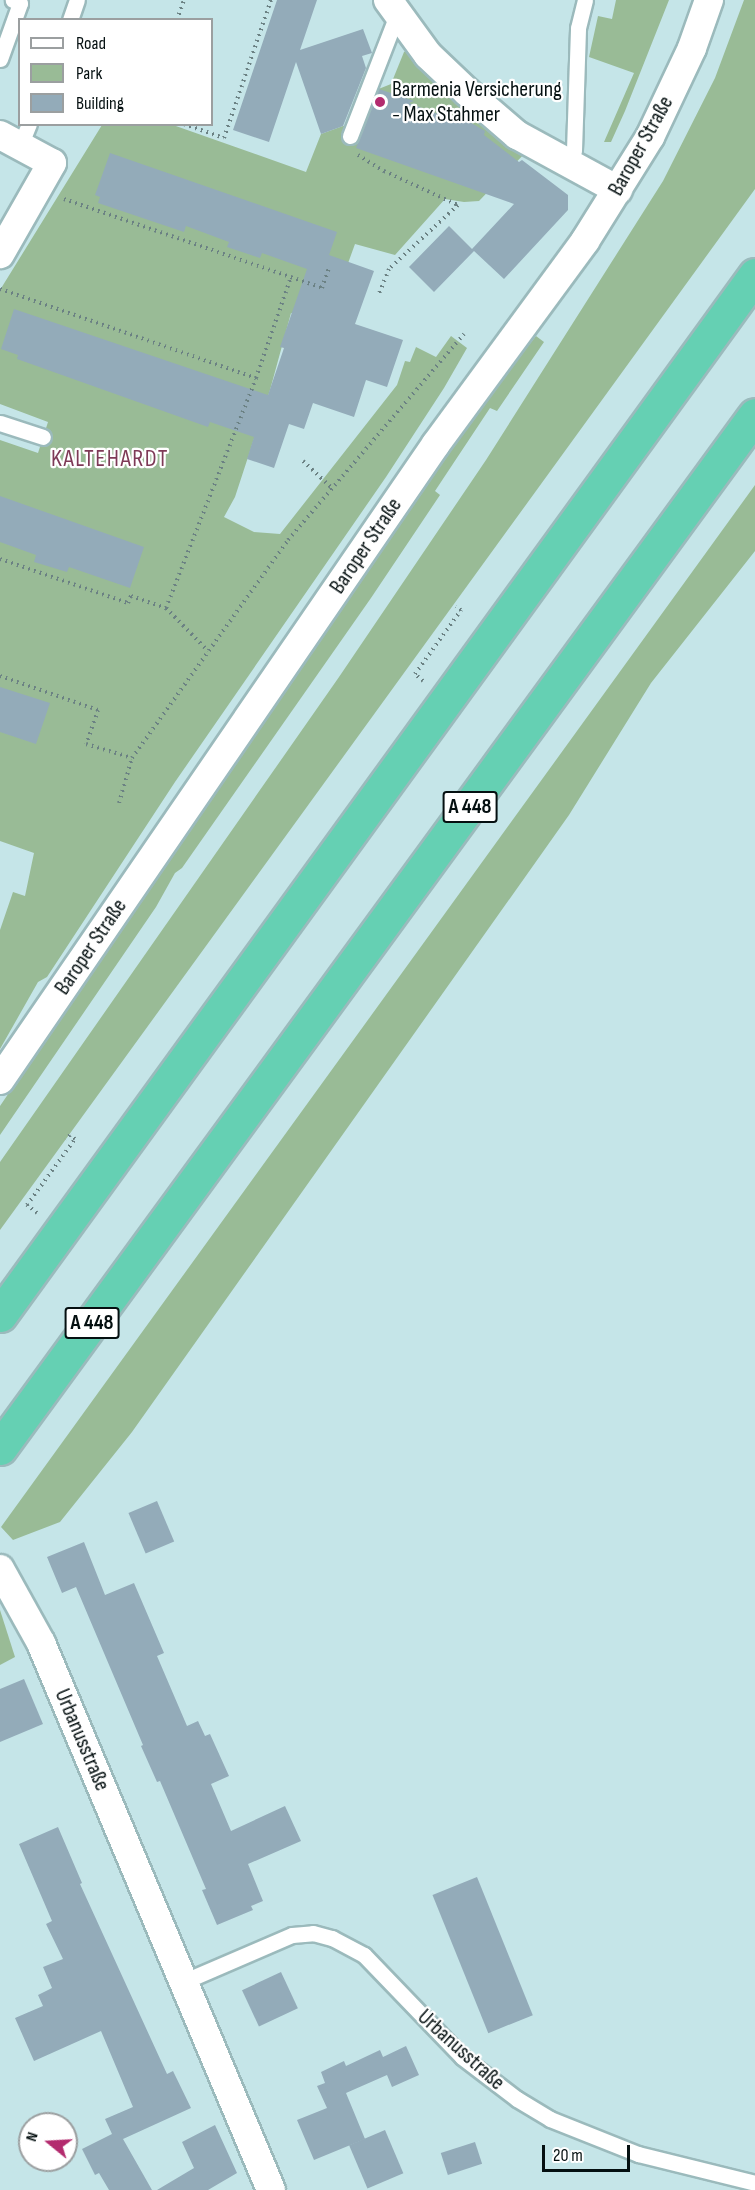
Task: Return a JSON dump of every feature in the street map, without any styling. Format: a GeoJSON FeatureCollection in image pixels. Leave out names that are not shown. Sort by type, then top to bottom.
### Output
{"type":"FeatureCollection","features":[{"type":"Feature","properties":{"kind":"highway"},"geometry":{"type":"LineString","coordinates":[[0,1315],[462,682],[755,275]]}},
{"type":"Feature","properties":{"kind":"highway","name":"A 448"},"geometry":{"type":"LineString","coordinates":[[0,1448],[755,415]]}},
{"type":"Feature","properties":{"kind":"street","name":"Baroper Straße"},"geometry":{"type":"LineString","coordinates":[[0,1080],[436,444],[585,241],[618,190],[669,100],[710,0]]}},
{"type":"Feature","properties":{"kind":"street"},"geometry":{"type":"LineString","coordinates":[[392,8],[428,55],[517,135],[618,190]]}},
{"type":"Feature","properties":{"kind":"street"},"geometry":{"type":"LineString","coordinates":[[4,238],[29,205],[52,163],[16,135]]}},
{"type":"Feature","properties":{"kind":"street","name":"Urbanusstraße"},"geometry":{"type":"LineString","coordinates":[[0,1569],[41,1642],[271,2190]]}},
{"type":"Feature","properties":{"kind":"lane"},"geometry":{"type":"LineString","coordinates":[[0,59],[20,3],[13,0]]}},
{"type":"Feature","properties":{"kind":"lane"},"geometry":{"type":"LineString","coordinates":[[71,18],[77,0]]}},
{"type":"Feature","properties":{"kind":"lane"},"geometry":{"type":"LineString","coordinates":[[569,163],[574,150],[578,28],[585,0]]}},
{"type":"Feature","properties":{"kind":"lane"},"geometry":{"type":"LineString","coordinates":[[350,136],[392,8]]}},
{"type":"Feature","properties":{"kind":"lane"},"geometry":{"type":"LineString","coordinates":[[0,423],[43,437]]}},
{"type":"Feature","properties":{"kind":"lane","name":"Urbanusstraße"},"geometry":{"type":"LineString","coordinates":[[185,1981],[291,1935],[313,1933],[332,1938],[364,1955],[462,2057],[517,2099],[550,2119],[638,2154],[755,2183]]}},
{"type":"Feature","properties":{"kind":"path"},"geometry":{"type":"LineString","coordinates":[[178,18],[184,0]]}},
{"type":"Feature","properties":{"kind":"path"},"geometry":{"type":"LineString","coordinates":[[190,126],[224,138],[271,0]]}},
{"type":"Feature","properties":{"kind":"path"},"geometry":{"type":"LineString","coordinates":[[350,136],[350,150],[384,171],[458,205],[389,269],[379,294]]}},
{"type":"Feature","properties":{"kind":"path"},"geometry":{"type":"LineString","coordinates":[[29,205],[43,207],[52,195],[322,288],[328,268]]}},
{"type":"Feature","properties":{"kind":"path"},"geometry":{"type":"LineString","coordinates":[[166,608],[256,378],[291,277]]}},
{"type":"Feature","properties":{"kind":"path"},"geometry":{"type":"LineString","coordinates":[[0,289],[256,378]]}},
{"type":"Feature","properties":{"kind":"path"},"geometry":{"type":"LineString","coordinates":[[119,803],[132,758],[288,540],[330,488],[464,334]]}},
{"type":"Feature","properties":{"kind":"path"},"geometry":{"type":"LineString","coordinates":[[303,461],[330,488]]}},
{"type":"Feature","properties":{"kind":"path"},"geometry":{"type":"LineString","coordinates":[[0,559],[128,603],[131,596],[166,608],[208,651]]}},
{"type":"Feature","properties":{"kind":"path"},"geometry":{"type":"LineString","coordinates":[[0,676],[98,710],[86,744],[132,758]]}},
{"type":"Feature","properties":{"kind":"path"},"geometry":{"type":"LineString","coordinates":[[61,1230],[27,1205],[75,1139],[70,1135],[66,1140]]}},
{"type":"Feature","properties":{"kind":"green space"},"geometry":{"type":"Polygon","coordinates":[[[616,0],[669,0],[611,142],[604,142],[634,73],[589,57],[598,16],[612,19],[616,0]]]}},
{"type":"Feature","properties":{"kind":"green space"},"geometry":{"type":"Polygon","coordinates":[[[744,0],[755,0],[755,189],[0,1230],[0,1162],[339,677],[486,460],[663,181],[715,78],[744,0]]]}},
{"type":"Feature","properties":{"kind":"green space"},"geometry":{"type":"Polygon","coordinates":[[[413,46],[528,150],[479,201],[464,202],[445,199],[395,255],[355,244],[326,324],[291,313],[270,390],[235,497],[224,517],[254,532],[280,534],[397,385],[405,361],[410,362],[416,347],[436,357],[451,336],[467,348],[386,477],[175,782],[47,977],[38,982],[0,1049],[0,930],[13,892],[25,896],[34,853],[0,841],[0,440],[38,453],[48,422],[0,404],[0,290],[101,126],[176,126],[306,172],[321,134],[343,126],[359,125],[376,90],[391,84],[404,52],[413,46]]]}},
{"type":"Feature","properties":{"kind":"green space"},"geometry":{"type":"Polygon","coordinates":[[[536,336],[544,342],[497,411],[490,408],[435,491],[440,495],[371,598],[182,868],[175,873],[156,907],[0,1135],[0,1106],[359,579],[483,402],[536,336]]]}},
{"type":"Feature","properties":{"kind":"green space"},"geometry":{"type":"Polygon","coordinates":[[[755,485],[755,551],[651,683],[569,815],[132,1432],[60,1522],[13,1540],[1,1527],[755,485]]]}},
{"type":"Feature","properties":{"kind":"green space"},"geometry":{"type":"Polygon","coordinates":[[[0,1610],[15,1657],[0,1665],[0,1610]]]}},
{"type":"Feature","properties":{"kind":"building"},"geometry":{"type":"Polygon","coordinates":[[[277,0],[317,0],[300,50],[363,29],[372,53],[362,56],[366,68],[343,126],[321,134],[296,62],[269,142],[233,130],[277,0]]]}},
{"type":"Feature","properties":{"kind":"building"},"geometry":{"type":"Polygon","coordinates":[[[379,89],[414,101],[409,103],[446,117],[447,114],[466,120],[485,131],[484,135],[519,162],[522,160],[568,195],[568,210],[504,279],[474,251],[434,292],[409,267],[449,226],[472,249],[514,204],[356,148],[379,89]]]}},
{"type":"Feature","properties":{"kind":"building"},"geometry":{"type":"Polygon","coordinates":[[[110,153],[337,232],[329,255],[374,271],[355,324],[403,340],[387,387],[366,380],[354,417],[313,403],[304,429],[289,424],[274,468],[247,459],[254,437],[210,422],[208,427],[17,359],[18,355],[1,349],[14,309],[268,395],[284,348],[280,347],[307,269],[262,253],[260,258],[227,247],[229,242],[186,226],[184,232],[98,203],[100,197],[95,195],[110,153]]]}},
{"type":"Feature","properties":{"kind":"building"},"geometry":{"type":"Polygon","coordinates":[[[0,496],[144,547],[130,588],[69,567],[67,572],[34,562],[36,555],[0,542],[0,496]]]}},
{"type":"Feature","properties":{"kind":"building"},"geometry":{"type":"Polygon","coordinates":[[[0,687],[50,703],[36,744],[0,732],[0,687]]]}},
{"type":"Feature","properties":{"kind":"building"},"geometry":{"type":"Polygon","coordinates":[[[157,1501],[174,1542],[146,1554],[128,1513],[157,1501]]]}},
{"type":"Feature","properties":{"kind":"building"},"geometry":{"type":"Polygon","coordinates":[[[84,1542],[105,1595],[134,1583],[164,1653],[157,1656],[187,1726],[198,1721],[205,1736],[210,1734],[229,1776],[211,1784],[231,1831],[285,1806],[301,1841],[248,1864],[263,1901],[251,1906],[253,1910],[217,1925],[202,1890],[206,1889],[160,1781],[157,1782],[141,1746],[143,1745],[76,1587],[62,1593],[47,1557],[84,1542]]]}},
{"type":"Feature","properties":{"kind":"building"},"geometry":{"type":"Polygon","coordinates":[[[24,1679],[43,1724],[0,1742],[0,1689],[24,1679]]]}},
{"type":"Feature","properties":{"kind":"building"},"geometry":{"type":"Polygon","coordinates":[[[58,1827],[82,1883],[80,1884],[167,2074],[173,2071],[191,2108],[123,2139],[152,2190],[109,2190],[99,2173],[95,2175],[82,2149],[112,2134],[105,2119],[133,2107],[101,2031],[34,2061],[15,2018],[43,2006],[38,1995],[52,1988],[43,1967],[63,1959],[46,1924],[52,1921],[19,1844],[58,1827]]]}},
{"type":"Feature","properties":{"kind":"building"},"geometry":{"type":"Polygon","coordinates":[[[477,1877],[533,2015],[488,2033],[432,1895],[477,1877]]]}},
{"type":"Feature","properties":{"kind":"building"},"geometry":{"type":"Polygon","coordinates":[[[281,1972],[298,2008],[259,2026],[242,1990],[281,1972]]]}},
{"type":"Feature","properties":{"kind":"building"},"geometry":{"type":"Polygon","coordinates":[[[406,2046],[419,2075],[392,2087],[387,2075],[346,2093],[365,2139],[314,2160],[297,2120],[327,2108],[317,2086],[325,2083],[321,2072],[344,2061],[346,2066],[380,2050],[383,2057],[406,2046]]]}},
{"type":"Feature","properties":{"kind":"building"},"geometry":{"type":"Polygon","coordinates":[[[215,2125],[237,2173],[208,2190],[157,2190],[194,2168],[182,2142],[215,2125]]]}},
{"type":"Feature","properties":{"kind":"building"},"geometry":{"type":"Polygon","coordinates":[[[385,2130],[403,2173],[367,2189],[349,2145],[385,2130]]]}},
{"type":"Feature","properties":{"kind":"building"},"geometry":{"type":"Polygon","coordinates":[[[475,2142],[482,2164],[448,2175],[441,2153],[475,2142]]]}},
{"type":"Feature","properties":{"kind":"place","name":"Barmenia Versicherung - Max Stahmer"},"geometry":{"type":"Point","coordinates":[380,102]}},
{"type":"Feature","properties":{"kind":"district","name":"KALTEHARDT"},"geometry":{"type":"Point","coordinates":[110,459]}}]}
